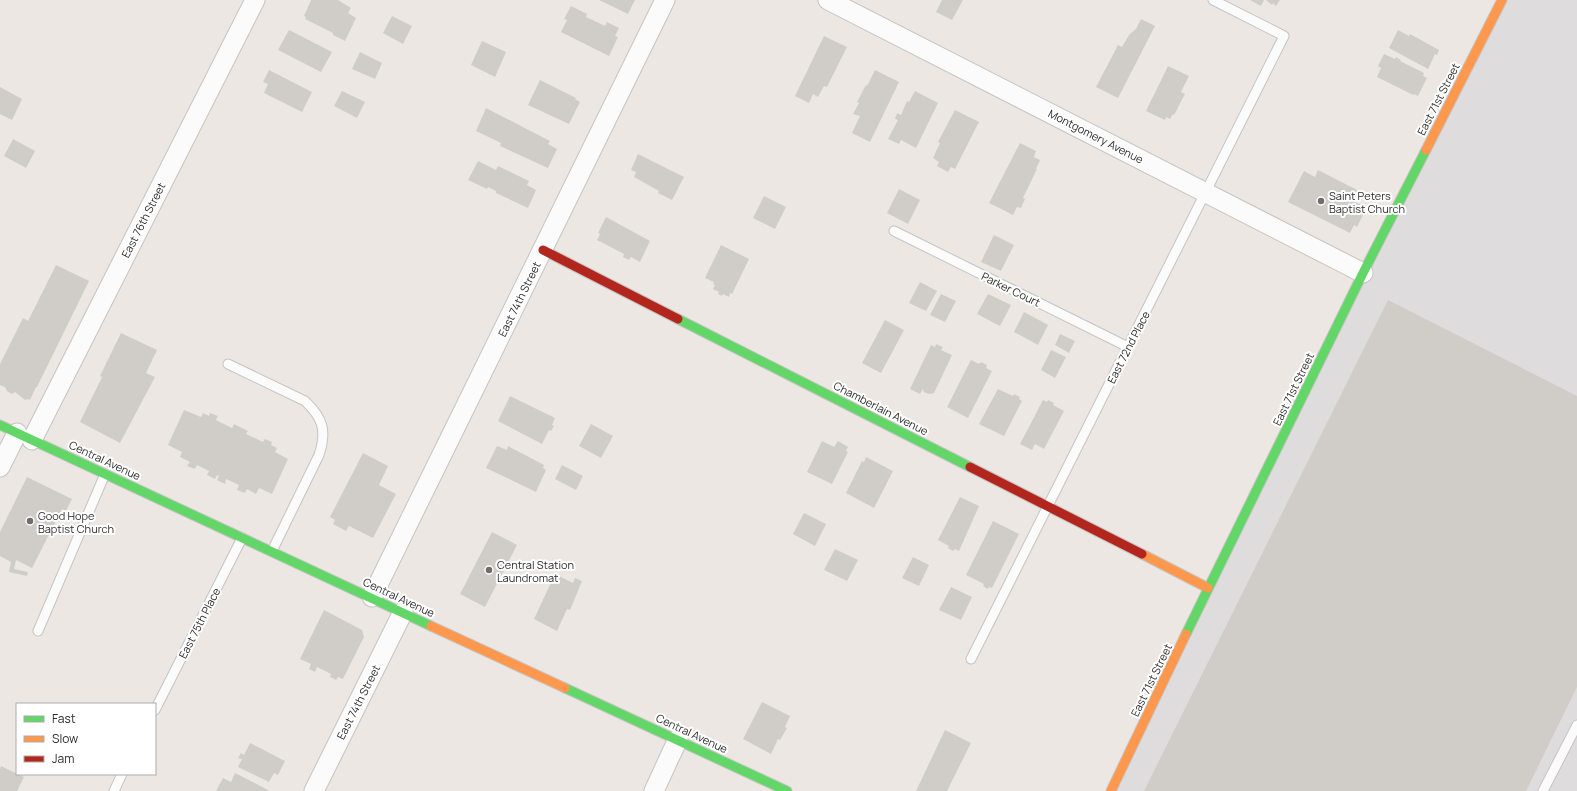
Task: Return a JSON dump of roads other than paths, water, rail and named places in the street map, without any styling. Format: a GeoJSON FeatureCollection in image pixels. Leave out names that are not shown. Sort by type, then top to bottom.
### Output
{"type":"FeatureCollection","features":[{"type":"Feature","properties":{"kind":"street","name":"East 76th Street"},"geometry":{"type":"LineString","coordinates":[[0,467],[24,436],[255,0]]}},
{"type":"Feature","properties":{"kind":"street","name":"East 74th Street"},"geometry":{"type":"LineString","coordinates":[[372,597],[665,0]]}},
{"type":"Feature","properties":{"kind":"street","name":"Montgomery Avenue"},"geometry":{"type":"LineString","coordinates":[[828,0],[1363,273]]}},
{"type":"Feature","properties":{"kind":"street","name":"East 71st Street"},"geometry":{"type":"LineString","coordinates":[[1111,791],[1208,588],[1363,273],[1502,0]]}},
{"type":"Feature","properties":{"kind":"street","name":"Chamberlain Avenue"},"geometry":{"type":"LineString","coordinates":[[543,250],[1208,588]]}},
{"type":"Feature","properties":{"kind":"street","name":"Central Avenue"},"geometry":{"type":"LineString","coordinates":[[0,425],[787,791]]}},
{"type":"Feature","properties":{"kind":"street","name":"East 74th Street"},"geometry":{"type":"LineString","coordinates":[[314,791],[403,612]]}},
{"type":"Feature","properties":{"kind":"street"},"geometry":{"type":"LineString","coordinates":[[654,791],[678,739]]}},
{"type":"Feature","properties":{"kind":"lane","name":"East 72nd Place"},"geometry":{"type":"LineString","coordinates":[[971,659],[1284,36],[1213,0]]}},
{"type":"Feature","properties":{"kind":"lane","name":"Parker Court"},"geometry":{"type":"LineString","coordinates":[[894,231],[1128,347]]}},
{"type":"Feature","properties":{"kind":"lane"},"geometry":{"type":"LineString","coordinates":[[228,364],[304,401],[314,410],[322,424],[324,434],[320,455],[272,551]]}},
{"type":"Feature","properties":{"kind":"lane"},"geometry":{"type":"LineString","coordinates":[[38,631],[105,474]]}},
{"type":"Feature","properties":{"kind":"lane","name":"East 75th Place"},"geometry":{"type":"LineString","coordinates":[[156,708],[243,537]]}},
{"type":"Feature","properties":{"kind":"lane"},"geometry":{"type":"LineString","coordinates":[[1544,791],[1577,725]]}},
{"type":"Feature","properties":{"kind":"lane"},"geometry":{"type":"LineString","coordinates":[[114,791],[122,775]]}},
{"type":"Feature","properties":{"kind":"place","name":"Saint Peters Baptist Church"},"geometry":{"type":"Point","coordinates":[1321,201]}},
{"type":"Feature","properties":{"kind":"place","name":"Good Hope Baptist Church"},"geometry":{"type":"Point","coordinates":[30,521]}},
{"type":"Feature","properties":{"kind":"place","name":"Central Station Laundromat"},"geometry":{"type":"Point","coordinates":[489,570]}}]}
